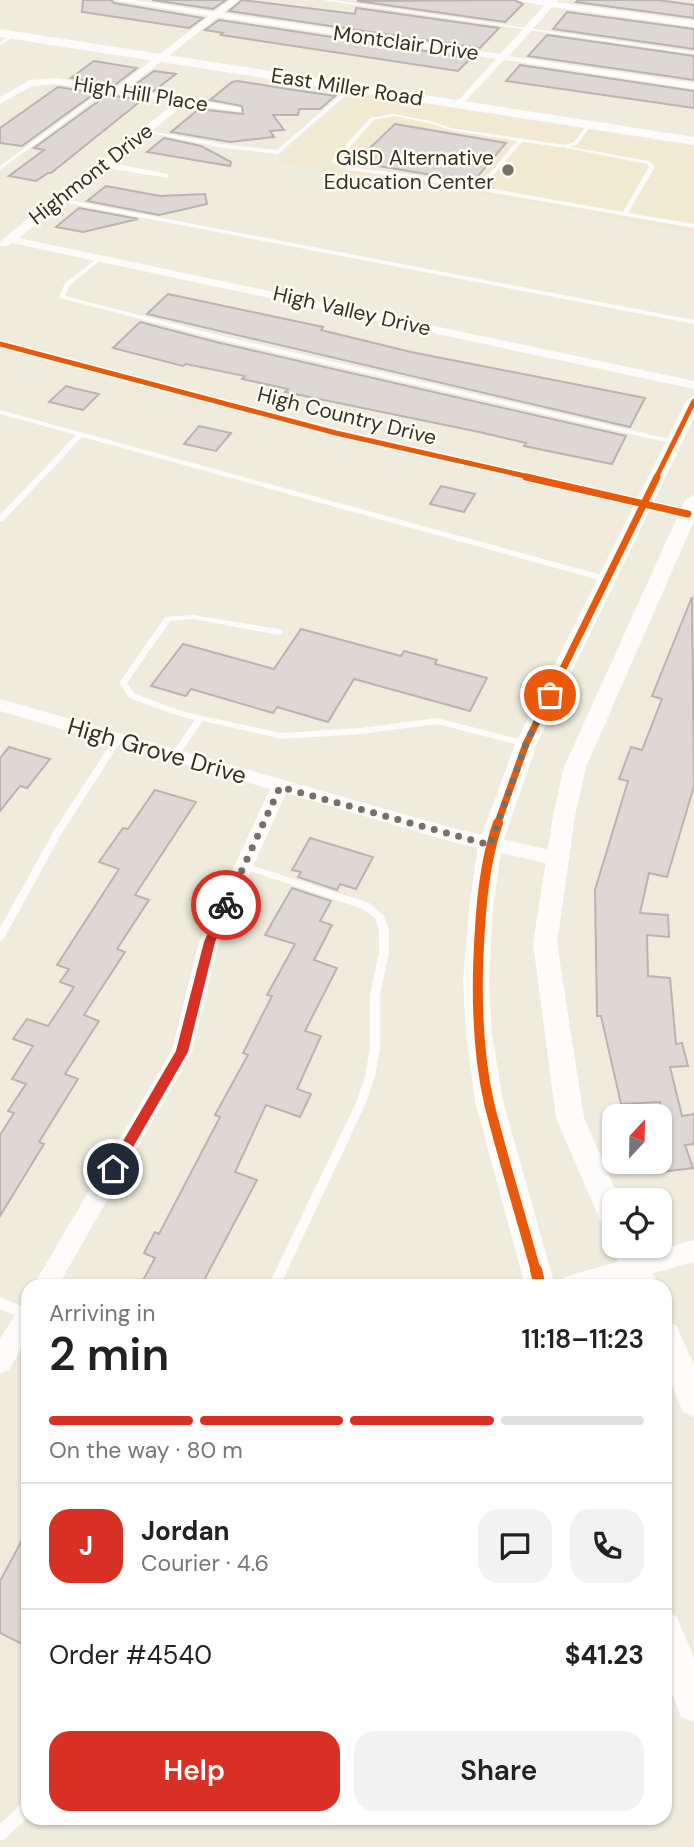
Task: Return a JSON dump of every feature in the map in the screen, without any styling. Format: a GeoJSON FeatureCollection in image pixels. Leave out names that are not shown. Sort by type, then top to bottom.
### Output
{"type":"FeatureCollection","features":[{"type":"Feature","properties":{"kind":"main road","name":"East Miller Road"},"geometry":{"type":"LineString","coordinates":[[0,20],[694,127]]}},
{"type":"Feature","properties":{"kind":"main road","name":"East Miller Road"},"geometry":{"type":"LineString","coordinates":[[7,34],[694,141]]}},
{"type":"Feature","properties":{"kind":"street","name":"Montclair Drive"},"geometry":{"type":"LineString","coordinates":[[118,0],[156,3],[216,15],[694,86]]}},
{"type":"Feature","properties":{"kind":"street"},"geometry":{"type":"LineString","coordinates":[[113,90],[175,47],[235,0]]}},
{"type":"Feature","properties":{"kind":"street"},"geometry":{"type":"LineString","coordinates":[[522,0],[552,2],[694,24]]}},
{"type":"Feature","properties":{"kind":"street"},"geometry":{"type":"LineString","coordinates":[[458,104],[552,2]]}},
{"type":"Feature","properties":{"kind":"street","name":"High Hill Place"},"geometry":{"type":"LineString","coordinates":[[0,101],[30,83],[43,80],[238,110]]}},
{"type":"Feature","properties":{"kind":"street","name":"Highmont Drive"},"geometry":{"type":"LineString","coordinates":[[5,243],[183,101]]}},
{"type":"Feature","properties":{"kind":"street"},"geometry":{"type":"LineString","coordinates":[[103,164],[164,176]]}},
{"type":"Feature","properties":{"kind":"street","name":"High Valley Drive"},"geometry":{"type":"LineString","coordinates":[[5,243],[100,258],[694,385]]}},
{"type":"Feature","properties":{"kind":"street","name":"High Country Drive"},"geometry":{"type":"LineString","coordinates":[[0,344],[335,433],[643,504],[691,507]]}},
{"type":"Feature","properties":{"kind":"street"},"geometry":{"type":"LineString","coordinates":[[538,1279],[489,1101],[479,1034],[477,969],[481,909],[490,845],[526,744],[694,401]]}},
{"type":"Feature","properties":{"kind":"street"},"geometry":{"type":"LineString","coordinates":[[602,1192],[570,1118],[545,943],[564,816],[575,767],[691,507]]}},
{"type":"Feature","properties":{"kind":"street","name":"High Grove Drive"},"geometry":{"type":"LineString","coordinates":[[0,705],[490,845],[559,859]]}},
{"type":"Feature","properties":{"kind":"street"},"geometry":{"type":"LineString","coordinates":[[49,1279],[182,1052],[209,942],[280,787]]}},
{"type":"Feature","properties":{"kind":"street"},"geometry":{"type":"LineString","coordinates":[[593,1279],[694,1251]]}},
{"type":"Feature","properties":{"kind":"street"},"geometry":{"type":"LineString","coordinates":[[0,1362],[21,1327]]}},
{"type":"Feature","properties":{"kind":"street"},"geometry":{"type":"LineString","coordinates":[[672,1352],[694,1401]]}},
{"type":"Feature","properties":{"kind":"street"},"geometry":{"type":"LineString","coordinates":[[672,1647],[694,1704]]}},
{"type":"Feature","properties":{"kind":"lane"},"geometry":{"type":"LineString","coordinates":[[324,0],[694,53]]}},
{"type":"Feature","properties":{"kind":"lane"},"geometry":{"type":"LineString","coordinates":[[0,44],[7,34]]}},
{"type":"Feature","properties":{"kind":"lane"},"geometry":{"type":"LineString","coordinates":[[144,131],[234,148],[278,152],[352,88]]}},
{"type":"Feature","properties":{"kind":"lane"},"geometry":{"type":"LineString","coordinates":[[0,168],[113,90]]}},
{"type":"Feature","properties":{"kind":"lane"},"geometry":{"type":"LineString","coordinates":[[625,214],[652,167],[649,163],[450,129],[414,118],[383,116],[372,119],[334,158],[338,165],[347,168],[480,188],[625,214],[694,226]]}},
{"type":"Feature","properties":{"kind":"lane"},"geometry":{"type":"LineString","coordinates":[[565,147],[576,143],[590,125]]}},
{"type":"Feature","properties":{"kind":"lane"},"geometry":{"type":"LineString","coordinates":[[480,188],[520,141]]}},
{"type":"Feature","properties":{"kind":"lane"},"geometry":{"type":"LineString","coordinates":[[58,200],[694,322]]}},
{"type":"Feature","properties":{"kind":"lane"},"geometry":{"type":"LineString","coordinates":[[100,258],[67,284],[62,297],[217,337],[674,442]]}},
{"type":"Feature","properties":{"kind":"lane"},"geometry":{"type":"LineString","coordinates":[[0,412],[606,579]]}},
{"type":"Feature","properties":{"kind":"lane"},"geometry":{"type":"LineString","coordinates":[[0,519],[81,434]]}},
{"type":"Feature","properties":{"kind":"lane"},"geometry":{"type":"LineString","coordinates":[[279,632],[193,617],[168,619],[123,683],[132,696],[201,718],[282,736],[361,731],[437,721],[526,744]]}},
{"type":"Feature","properties":{"kind":"lane"},"geometry":{"type":"LineString","coordinates":[[174,756],[201,718]]}},
{"type":"Feature","properties":{"kind":"lane"},"geometry":{"type":"LineString","coordinates":[[0,937],[58,831],[118,739]]}},
{"type":"Feature","properties":{"kind":"lane"},"geometry":{"type":"LineString","coordinates":[[244,866],[366,906],[379,916],[384,930],[384,953],[375,994],[375,1048],[370,1077],[360,1105],[277,1279]]}},
{"type":"Feature","properties":{"kind":"lane"},"geometry":{"type":"LineString","coordinates":[[0,1303],[21,1312]]}},
{"type":"Feature","properties":{"kind":"lane"},"geometry":{"type":"LineString","coordinates":[[0,1834],[21,1814]]}},
{"type":"Feature","properties":{"kind":"shaded area","name":"GISD Alternative Education Center"},"geometry":{"type":"Polygon","coordinates":[[[353,92],[694,147],[694,233],[395,178],[373,179],[275,162],[353,92]]]}},
{"type":"Feature","properties":{"kind":"building"},"geometry":{"type":"Polygon","coordinates":[[[83,0],[111,0],[114,3],[203,18],[189,28],[82,12],[83,0]]]}},
{"type":"Feature","properties":{"kind":"building"},"geometry":{"type":"Polygon","coordinates":[[[152,0],[226,0],[213,9],[152,0]]]}},
{"type":"Feature","properties":{"kind":"building"},"geometry":{"type":"Polygon","coordinates":[[[242,0],[355,14],[356,8],[499,28],[480,48],[229,11],[242,0]]]}},
{"type":"Feature","properties":{"kind":"building"},"geometry":{"type":"Polygon","coordinates":[[[514,0],[523,4],[505,22],[357,1],[514,0]]]}},
{"type":"Feature","properties":{"kind":"building"},"geometry":{"type":"Polygon","coordinates":[[[658,0],[694,5],[694,18],[576,2],[658,0]]]}},
{"type":"Feature","properties":{"kind":"building"},"geometry":{"type":"Polygon","coordinates":[[[567,12],[694,29],[694,49],[553,29],[567,12]]]}},
{"type":"Feature","properties":{"kind":"building"},"geometry":{"type":"Polygon","coordinates":[[[219,20],[471,58],[458,71],[221,35],[223,33],[205,30],[219,20]]]}},
{"type":"Feature","properties":{"kind":"building"},"geometry":{"type":"Polygon","coordinates":[[[547,35],[694,56],[694,80],[528,56],[547,35]]]}},
{"type":"Feature","properties":{"kind":"building"},"geometry":{"type":"Polygon","coordinates":[[[94,61],[137,68],[115,85],[71,78],[94,61]]]}},
{"type":"Feature","properties":{"kind":"building"},"geometry":{"type":"Polygon","coordinates":[[[520,65],[694,91],[694,108],[506,81],[520,65]]]}},
{"type":"Feature","properties":{"kind":"building"},"geometry":{"type":"Polygon","coordinates":[[[154,71],[176,74],[154,91],[132,87],[154,71]]]}},
{"type":"Feature","properties":{"kind":"building"},"geometry":{"type":"Polygon","coordinates":[[[232,82],[335,96],[320,109],[299,109],[298,115],[273,115],[284,130],[270,131],[274,137],[230,142],[171,132],[199,109],[243,114],[242,106],[210,100],[232,82]]]}},
{"type":"Feature","properties":{"kind":"building"},"geometry":{"type":"Polygon","coordinates":[[[58,87],[95,93],[22,146],[0,143],[0,128],[58,87]]]}},
{"type":"Feature","properties":{"kind":"building"},"geometry":{"type":"Polygon","coordinates":[[[107,95],[142,100],[51,173],[36,181],[9,176],[44,150],[34,148],[107,95]]]}},
{"type":"Feature","properties":{"kind":"building"},"geometry":{"type":"Polygon","coordinates":[[[395,124],[506,143],[473,182],[355,162],[395,124]]]}},
{"type":"Feature","properties":{"kind":"building"},"geometry":{"type":"Polygon","coordinates":[[[164,138],[201,146],[231,162],[230,166],[147,152],[164,138]]]}},
{"type":"Feature","properties":{"kind":"building"},"geometry":{"type":"Polygon","coordinates":[[[106,186],[160,196],[205,194],[207,204],[159,215],[87,201],[106,186]]]}},
{"type":"Feature","properties":{"kind":"building"},"geometry":{"type":"Polygon","coordinates":[[[79,208],[138,219],[83,232],[56,227],[79,208]]]}},
{"type":"Feature","properties":{"kind":"building"},"geometry":{"type":"Polygon","coordinates":[[[168,294],[323,327],[321,330],[411,352],[645,398],[630,427],[147,314],[168,294]]]}},
{"type":"Feature","properties":{"kind":"building"},"geometry":{"type":"Polygon","coordinates":[[[140,322],[216,342],[626,436],[612,464],[524,446],[526,443],[479,432],[285,392],[288,389],[242,379],[245,376],[186,364],[183,366],[113,348],[140,322]]]}},
{"type":"Feature","properties":{"kind":"building"},"geometry":{"type":"Polygon","coordinates":[[[66,386],[99,394],[83,410],[49,402],[66,386]]]}},
{"type":"Feature","properties":{"kind":"building"},"geometry":{"type":"Polygon","coordinates":[[[199,426],[231,433],[216,451],[184,444],[199,426]]]}},
{"type":"Feature","properties":{"kind":"building"},"geometry":{"type":"Polygon","coordinates":[[[441,486],[475,494],[464,512],[430,504],[441,486]]]}},
{"type":"Feature","properties":{"kind":"building"},"geometry":{"type":"Polygon","coordinates":[[[692,597],[694,786],[667,877],[649,873],[640,913],[668,915],[669,937],[647,935],[648,976],[670,978],[676,1044],[682,1043],[688,1066],[670,1067],[682,1116],[694,1114],[694,1144],[685,1145],[693,1168],[672,1171],[672,1104],[621,1104],[601,1016],[597,1016],[595,890],[628,781],[619,779],[631,747],[642,750],[662,699],[652,696],[692,597]]]}},
{"type":"Feature","properties":{"kind":"building"},"geometry":{"type":"Polygon","coordinates":[[[301,629],[401,656],[404,651],[437,660],[435,664],[487,678],[470,711],[354,679],[328,722],[277,707],[273,713],[191,689],[186,696],[151,686],[183,644],[274,669],[301,629]]]}},
{"type":"Feature","properties":{"kind":"building"},"geometry":{"type":"Polygon","coordinates":[[[9,747],[50,759],[27,788],[20,786],[0,811],[0,758],[9,747]]]}},
{"type":"Feature","properties":{"kind":"building"},"geometry":{"type":"Polygon","coordinates":[[[155,790],[196,802],[135,895],[149,900],[117,949],[125,952],[84,1015],[99,1021],[65,1074],[78,1079],[39,1142],[44,1144],[0,1216],[0,1135],[14,1113],[8,1111],[26,1084],[12,1079],[33,1046],[13,1039],[27,1019],[48,1026],[74,987],[60,982],[69,969],[57,965],[119,869],[99,862],[123,828],[128,829],[155,790]]]}},
{"type":"Feature","properties":{"kind":"building"},"geometry":{"type":"Polygon","coordinates":[[[310,838],[373,857],[356,889],[340,884],[337,890],[298,877],[301,872],[292,870],[310,838]]]}},
{"type":"Feature","properties":{"kind":"building"},"geometry":{"type":"Polygon","coordinates":[[[292,888],[331,901],[320,921],[332,925],[314,960],[337,968],[305,1031],[321,1036],[297,1089],[311,1094],[300,1117],[266,1105],[235,1172],[257,1180],[205,1279],[144,1279],[155,1258],[144,1253],[155,1232],[159,1234],[220,1117],[215,1115],[248,1055],[243,1053],[272,996],[267,995],[295,944],[265,935],[292,888]]]}},
{"type":"Feature","properties":{"kind":"building"},"geometry":{"type":"Polygon","coordinates":[[[21,1542],[21,1644],[0,1633],[0,1581],[21,1542]]]}},
{"type":"Feature","properties":{"kind":"cycle path"},"geometry":{"type":"LineString","coordinates":[[0,344],[336,433],[688,514]]}},
{"type":"Feature","properties":{"kind":"cycle path"},"geometry":{"type":"LineString","coordinates":[[538,1279],[489,1101],[479,1034],[476,981],[481,909],[490,845],[526,744],[694,401]]}},
{"type":"Feature","properties":{"kind":"way so far"},"geometry":{"type":"LineString","coordinates":[[226,905],[280,787],[490,845],[526,744],[550,695]]}},
{"type":"Feature","properties":{"kind":"place","name":"GISD Alternative Education Center"},"geometry":{"type":"Point","coordinates":[508,170]}},
{"type":"Feature","properties":{"kind":"route"},"geometry":{"type":"LineString","coordinates":[[113,1169],[182,1052],[209,942],[226,905]]}}]}
